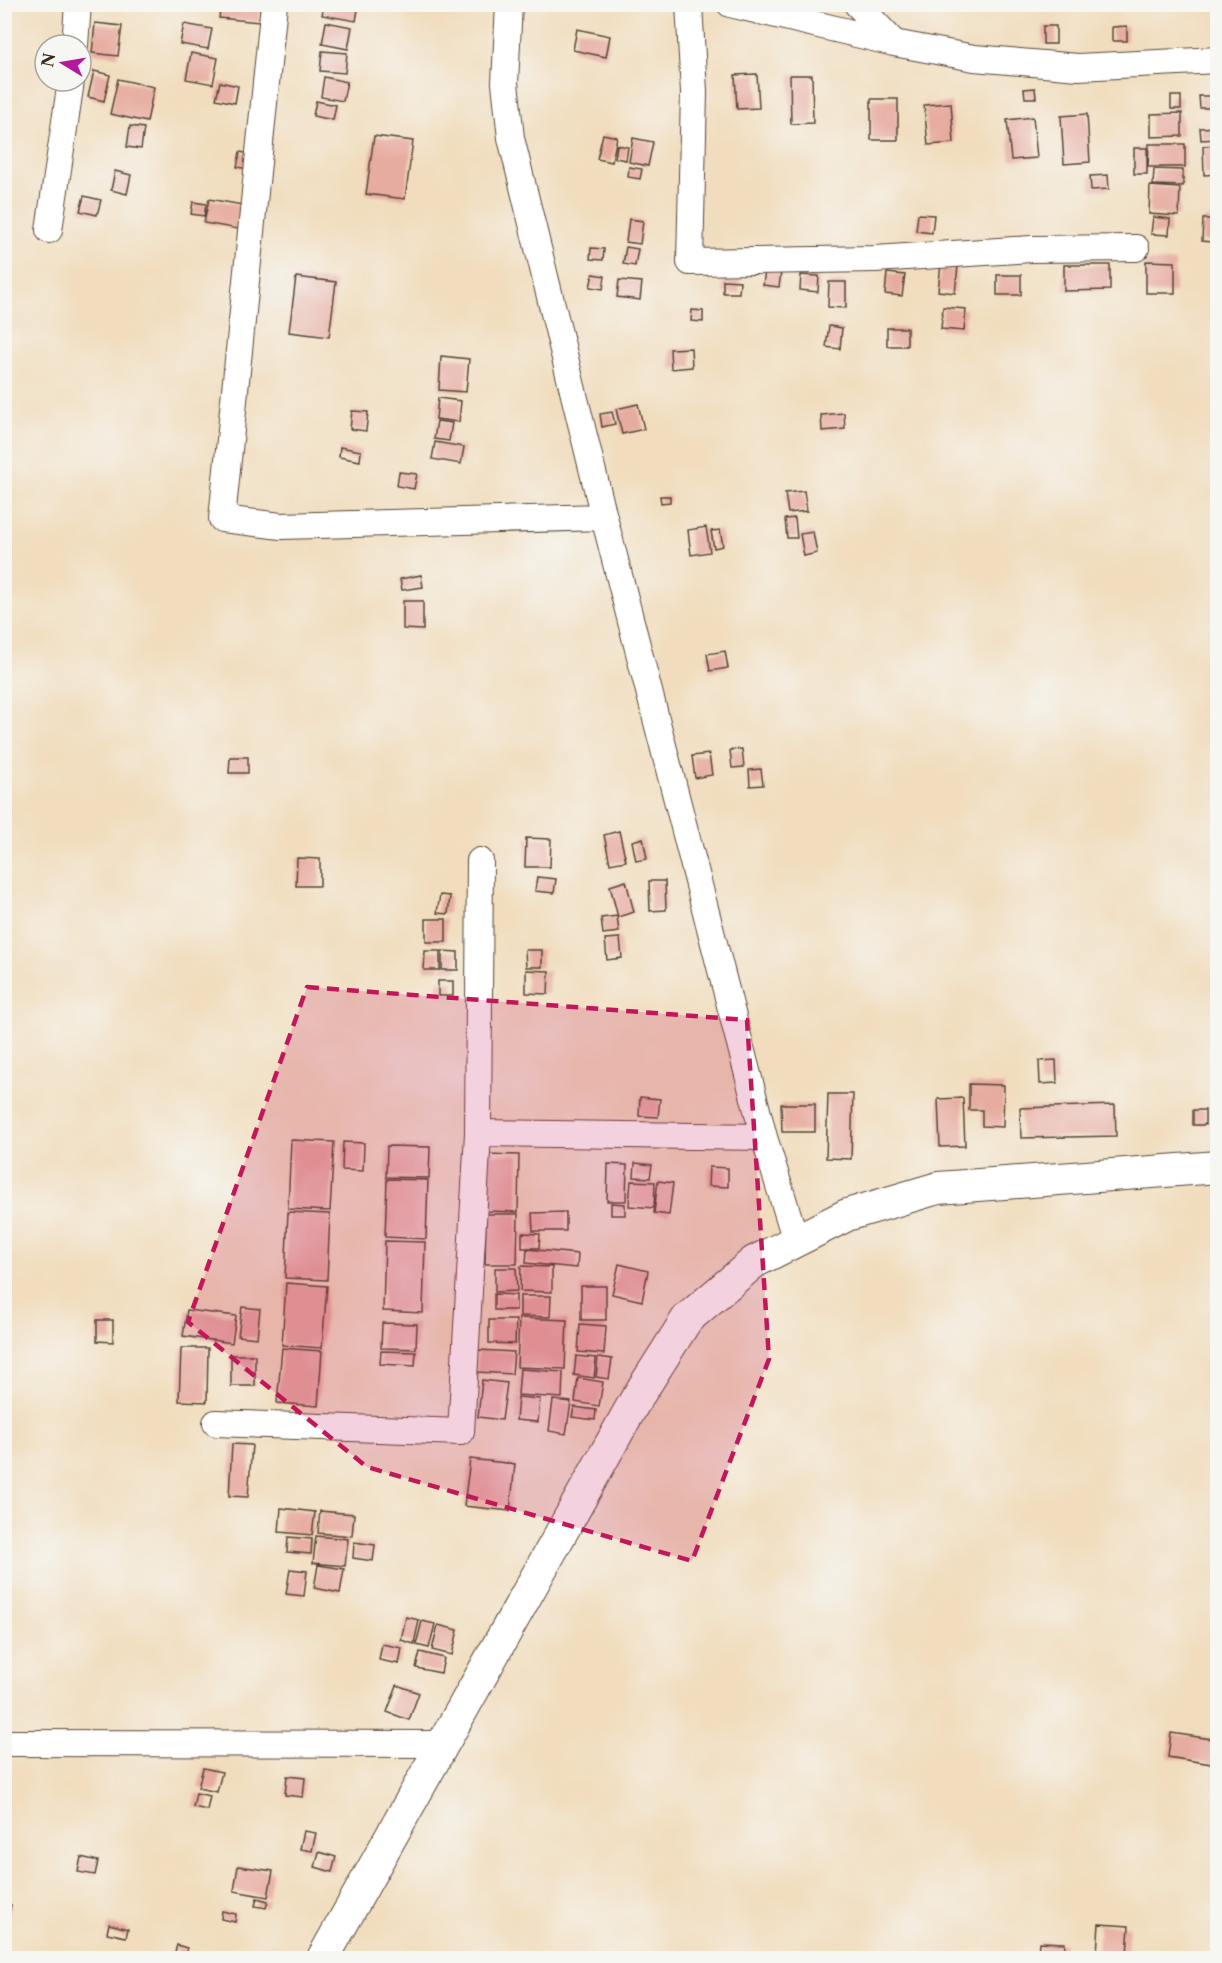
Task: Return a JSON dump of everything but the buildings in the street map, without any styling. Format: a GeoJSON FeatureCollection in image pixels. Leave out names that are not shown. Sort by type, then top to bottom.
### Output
{"type":"FeatureCollection","features":[{"type":"Feature","properties":{"kind":"main road"},"geometry":{"type":"LineString","coordinates":[[323,1959],[635,1401],[687,1319],[754,1262],[848,1215],[938,1188],[1218,1167]]}},
{"type":"Feature","properties":{"kind":"street"},"geometry":{"type":"LineString","coordinates":[[76,33],[78,4]]}},
{"type":"Feature","properties":{"kind":"street"},"geometry":{"type":"LineString","coordinates":[[274,4],[222,519],[281,526],[604,517]]}},
{"type":"Feature","properties":{"kind":"street"},"geometry":{"type":"LineString","coordinates":[[509,4],[505,83],[511,138],[604,517],[764,1137],[796,1241]]}},
{"type":"Feature","properties":{"kind":"street"},"geometry":{"type":"LineString","coordinates":[[689,4],[694,92],[690,262],[875,259],[1030,249],[1136,248]]}},
{"type":"Feature","properties":{"kind":"street"},"geometry":{"type":"LineString","coordinates":[[730,4],[894,43],[974,58],[1078,67],[1218,60]]}},
{"type":"Feature","properties":{"kind":"street"},"geometry":{"type":"LineString","coordinates":[[857,4],[894,43]]}},
{"type":"Feature","properties":{"kind":"street"},"geometry":{"type":"LineString","coordinates":[[50,230],[69,93]]}},
{"type":"Feature","properties":{"kind":"street"},"geometry":{"type":"LineString","coordinates":[[216,1423],[461,1432],[478,1133],[480,861]]}},
{"type":"Feature","properties":{"kind":"street"},"geometry":{"type":"LineString","coordinates":[[478,1133],[764,1137]]}},
{"type":"Feature","properties":{"kind":"street"},"geometry":{"type":"LineString","coordinates":[[4,1743],[442,1744]]}},
{"type":"Feature","properties":{"kind":"highlighted area"},"geometry":{"type":"Polygon","coordinates":[[[307,987],[747,1020],[769,1359],[692,1561],[367,1467],[188,1322],[307,987]]]}}]}
